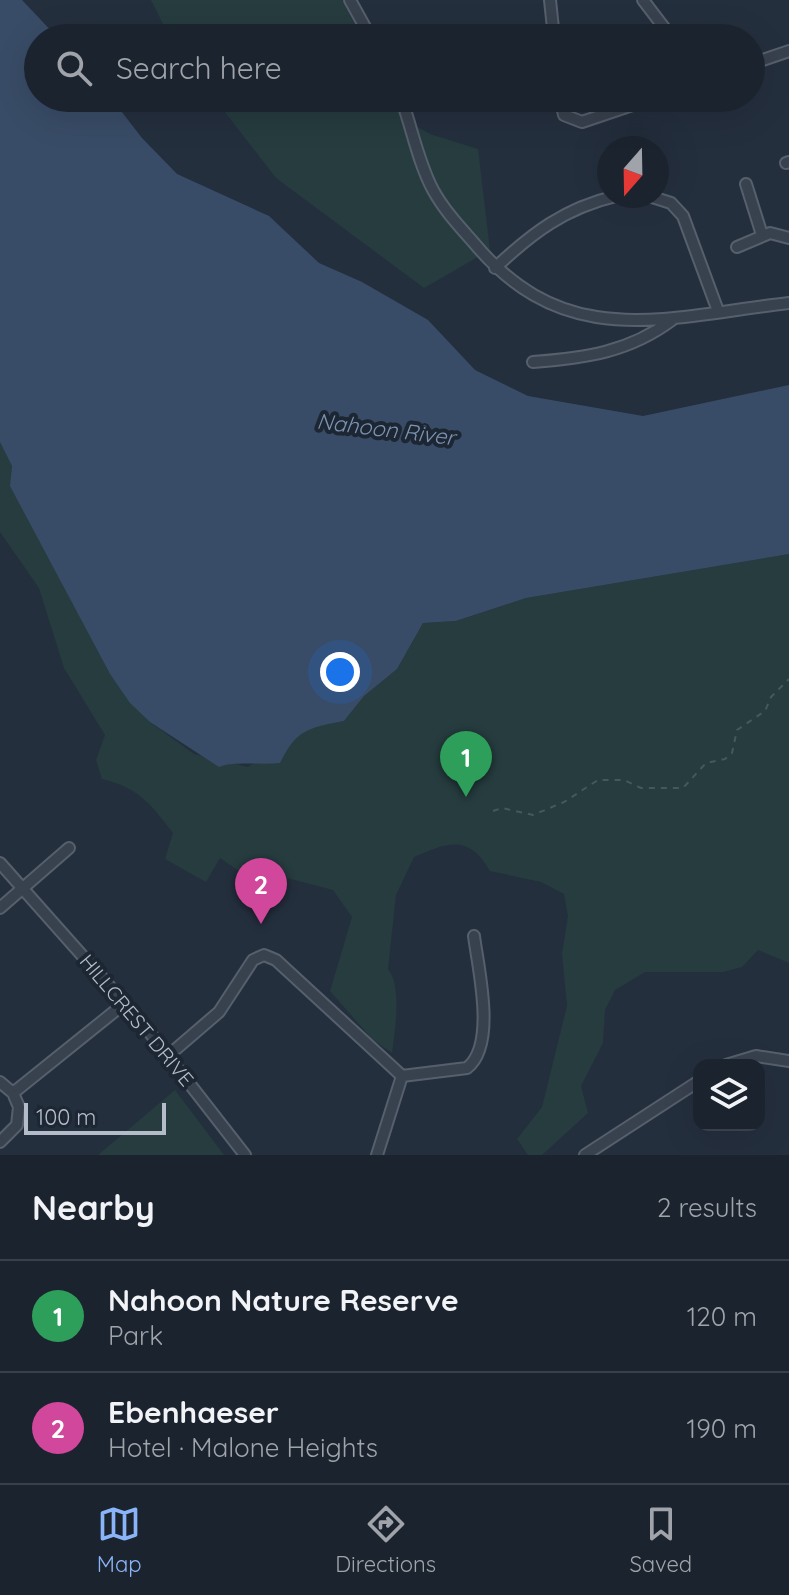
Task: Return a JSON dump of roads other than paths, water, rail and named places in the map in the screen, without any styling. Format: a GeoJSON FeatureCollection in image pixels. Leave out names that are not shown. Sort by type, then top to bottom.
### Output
{"type":"FeatureCollection","features":[{"type":"Feature","properties":{"kind":"street"},"geometry":{"type":"LineString","coordinates":[[350,0],[363,24]]}},
{"type":"Feature","properties":{"kind":"street"},"geometry":{"type":"LineString","coordinates":[[550,0],[553,24]]}},
{"type":"Feature","properties":{"kind":"street"},"geometry":{"type":"LineString","coordinates":[[643,0],[661,24]]}},
{"type":"Feature","properties":{"kind":"street"},"geometry":{"type":"LineString","coordinates":[[765,59],[789,51]]}},
{"type":"Feature","properties":{"kind":"street"},"geometry":{"type":"LineString","coordinates":[[406,112],[433,189],[495,268],[521,290],[555,307],[613,320],[674,318],[789,303]]}},
{"type":"Feature","properties":{"kind":"street"},"geometry":{"type":"LineString","coordinates":[[564,112],[569,119],[591,119],[612,112]]}},
{"type":"Feature","properties":{"kind":"street"},"geometry":{"type":"LineString","coordinates":[[746,184],[762,235]]}},
{"type":"Feature","properties":{"kind":"street"},"geometry":{"type":"LineString","coordinates":[[669,202],[683,216],[718,311]]}},
{"type":"Feature","properties":{"kind":"street"},"geometry":{"type":"LineString","coordinates":[[495,268],[550,221],[597,203]]}},
{"type":"Feature","properties":{"kind":"street"},"geometry":{"type":"LineString","coordinates":[[737,247],[762,235],[774,233],[789,238]]}},
{"type":"Feature","properties":{"kind":"street"},"geometry":{"type":"LineString","coordinates":[[533,362],[585,358],[615,351],[642,340],[674,318]]}},
{"type":"Feature","properties":{"kind":"street"},"geometry":{"type":"LineString","coordinates":[[0,908],[69,848]]}},
{"type":"Feature","properties":{"kind":"street","name":"HILLCREST DRIVE"},"geometry":{"type":"LineString","coordinates":[[0,863],[169,1055],[245,1155]]}},
{"type":"Feature","properties":{"kind":"street"},"geometry":{"type":"LineString","coordinates":[[169,1055],[219,1012],[253,960],[264,955],[276,960],[402,1076],[467,1068],[476,1058],[484,995],[474,936]]}},
{"type":"Feature","properties":{"kind":"street"},"geometry":{"type":"LineString","coordinates":[[13,1093],[125,1003]]}},
{"type":"Feature","properties":{"kind":"street"},"geometry":{"type":"LineString","coordinates":[[746,1059],[756,1056],[789,1061]]}},
{"type":"Feature","properties":{"kind":"street"},"geometry":{"type":"LineString","coordinates":[[377,1155],[402,1076]]}},
{"type":"Feature","properties":{"kind":"street"},"geometry":{"type":"LineString","coordinates":[[0,1082],[13,1093],[19,1107],[17,1125],[0,1142]]}},
{"type":"Feature","properties":{"kind":"street"},"geometry":{"type":"LineString","coordinates":[[585,1155],[693,1085]]}},
{"type":"Feature","properties":{"kind":"water","name":"Nahoon River"},"geometry":{"type":"Polygon","coordinates":[[[0,0],[22,0],[45,24],[24,24],[24,112],[122,112],[177,174],[269,216],[319,263],[362,282],[428,320],[475,370],[528,396],[643,416],[789,385],[789,554],[526,598],[456,621],[423,623],[397,669],[364,696],[344,721],[305,732],[292,743],[280,763],[219,767],[150,722],[130,703],[110,674],[10,486],[12,466],[0,442],[0,0]]]}},
{"type":"Feature","properties":{"kind":"place","name":"Nahoon Nature Reserve"},"geometry":{"type":"Point","coordinates":[466,797]}},
{"type":"Feature","properties":{"kind":"place","name":"Ebenhaeser"},"geometry":{"type":"Point","coordinates":[261,924]}}]}
